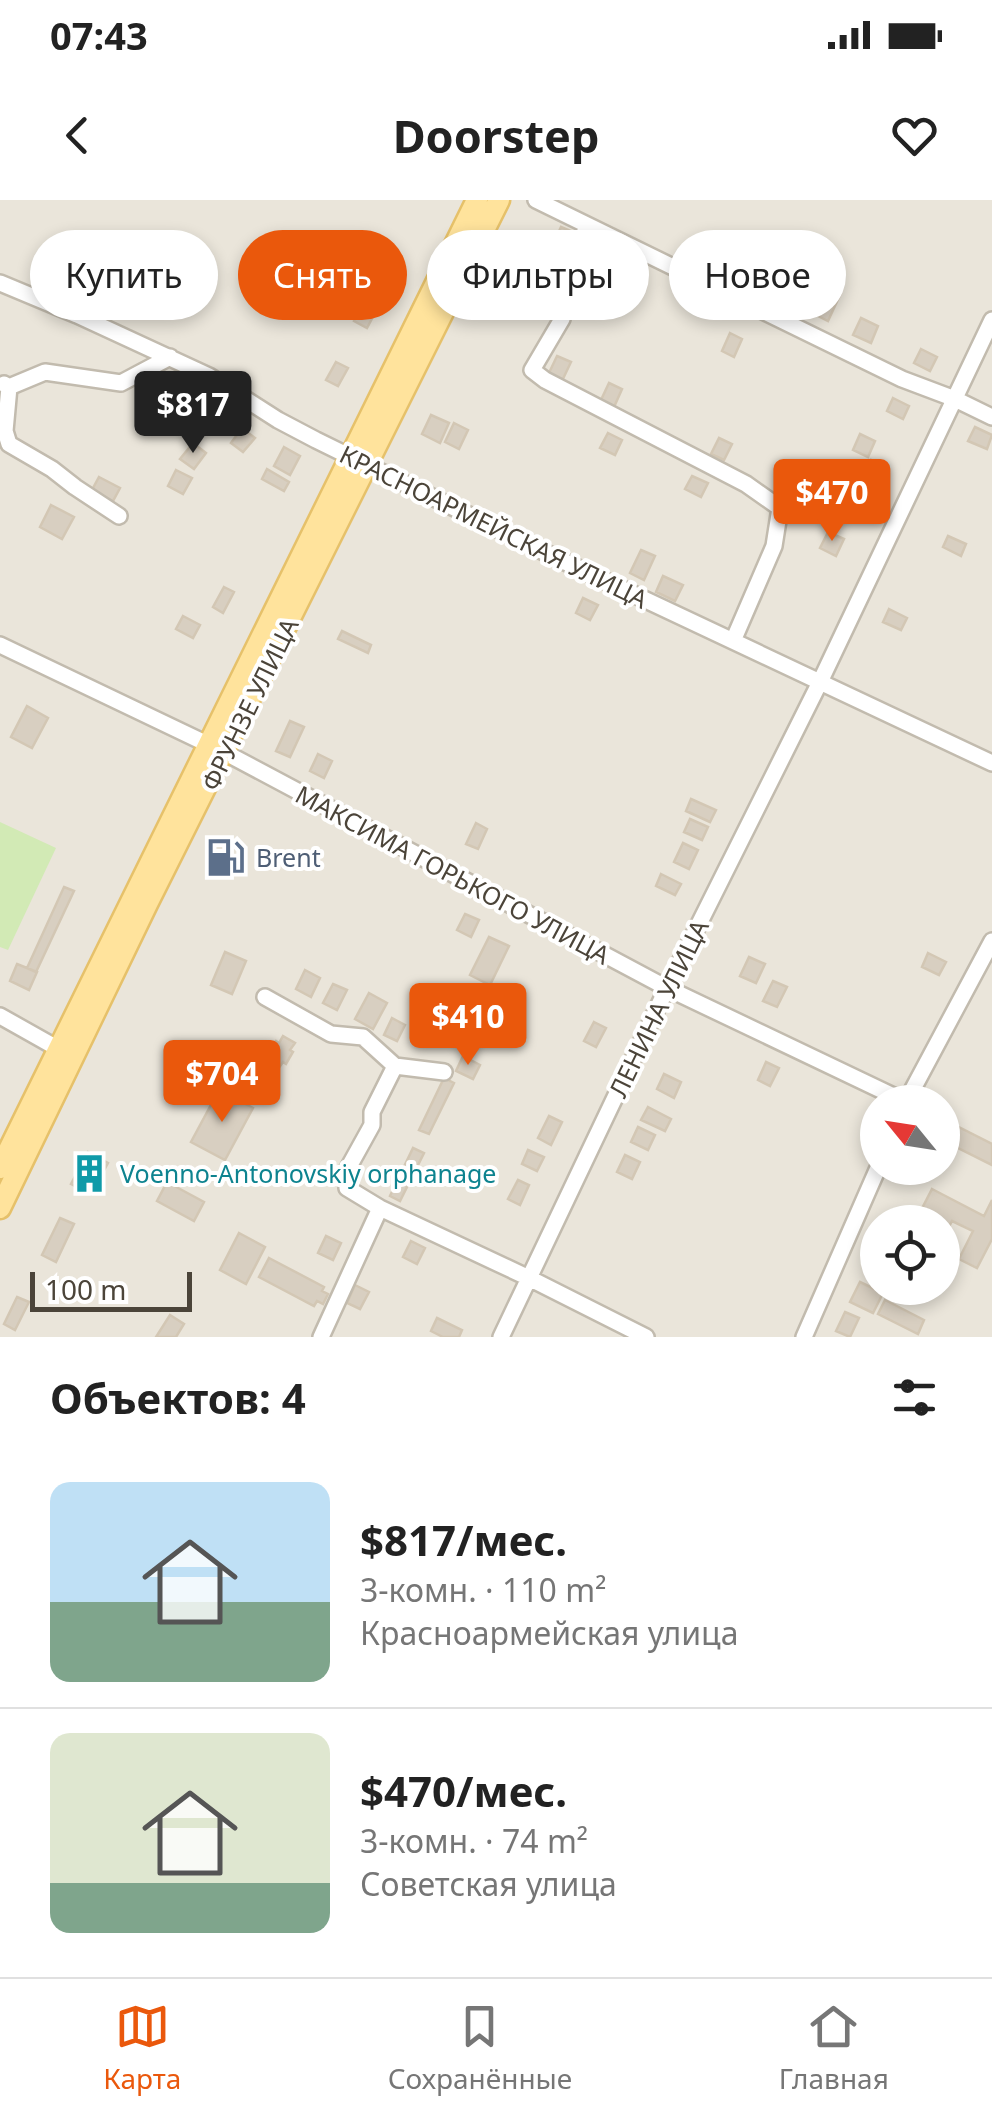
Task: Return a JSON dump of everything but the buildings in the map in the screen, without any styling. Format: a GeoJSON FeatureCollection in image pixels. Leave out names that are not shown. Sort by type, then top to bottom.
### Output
{"type":"FeatureCollection","features":[{"type":"Feature","properties":{"kind":"main road","name":"ФРУНЗЕ УЛИЦА"},"geometry":{"type":"LineString","coordinates":[[0,1168],[65,1052],[217,749],[359,460],[477,200]]}},
{"type":"Feature","properties":{"kind":"main road","name":"ФРУНЗЕ УЛИЦА"},"geometry":{"type":"LineString","coordinates":[[359,460],[498,200]]}},
{"type":"Feature","properties":{"kind":"main road","name":"ФРУНЗЕ УЛИЦА"},"geometry":{"type":"LineString","coordinates":[[0,1208],[65,1052]]}},
{"type":"Feature","properties":{"kind":"street"},"geometry":{"type":"LineString","coordinates":[[536,200],[902,379],[992,417]]}},
{"type":"Feature","properties":{"kind":"street"},"geometry":{"type":"LineString","coordinates":[[587,226],[570,268],[562,318],[532,370],[544,380],[746,484],[780,508],[774,546],[733,641]]}},
{"type":"Feature","properties":{"kind":"street","name":"КРАСНОАРМЕЙСКАЯ УЛИЦА"},"geometry":{"type":"LineString","coordinates":[[0,283],[170,357],[209,376],[278,420],[546,553],[992,763]]}},
{"type":"Feature","properties":{"kind":"street","name":"ЛЕНИНА УЛИЦА"},"geometry":{"type":"LineString","coordinates":[[501,1337],[992,320]]}},
{"type":"Feature","properties":{"kind":"street"},"geometry":{"type":"LineString","coordinates":[[119,516],[9,444],[4,385],[45,372],[121,383],[170,357]]}},
{"type":"Feature","properties":{"kind":"street","name":"МАКСИМА ГОРЬКОГО УЛИЦА"},"geometry":{"type":"LineString","coordinates":[[0,645],[217,749],[667,988],[870,1085]]}},
{"type":"Feature","properties":{"kind":"street"},"geometry":{"type":"LineString","coordinates":[[915,1085],[992,941]]}},
{"type":"Feature","properties":{"kind":"street"},"geometry":{"type":"LineString","coordinates":[[265,997],[331,1034],[363,1037],[394,1066],[444,1072]]}},
{"type":"Feature","properties":{"kind":"street"},"geometry":{"type":"LineString","coordinates":[[0,1016],[65,1052]]}},
{"type":"Feature","properties":{"kind":"street"},"geometry":{"type":"LineString","coordinates":[[394,1066],[372,1112],[372,1125],[346,1172],[347,1188],[380,1208],[646,1337]]}},
{"type":"Feature","properties":{"kind":"street"},"geometry":{"type":"LineString","coordinates":[[804,1337],[871,1185]]}},
{"type":"Feature","properties":{"kind":"street"},"geometry":{"type":"LineString","coordinates":[[322,1337],[380,1208]]}},
{"type":"Feature","properties":{"kind":"shaded area"},"geometry":{"type":"Polygon","coordinates":[[[0,200],[992,200],[992,1337],[0,1337],[0,200]]]}},
{"type":"Feature","properties":{"kind":"green space"},"geometry":{"type":"Polygon","coordinates":[[[0,822],[56,848],[8,950],[0,947],[0,822]]]}},
{"type":"Feature","properties":{"kind":"place","name":"Brent"},"geometry":{"type":"Point","coordinates":[226,857]}},
{"type":"Feature","properties":{"kind":"place","name":"Voenno-Antonovskiy orphanage"},"geometry":{"type":"Point","coordinates":[90,1173]}}]}
